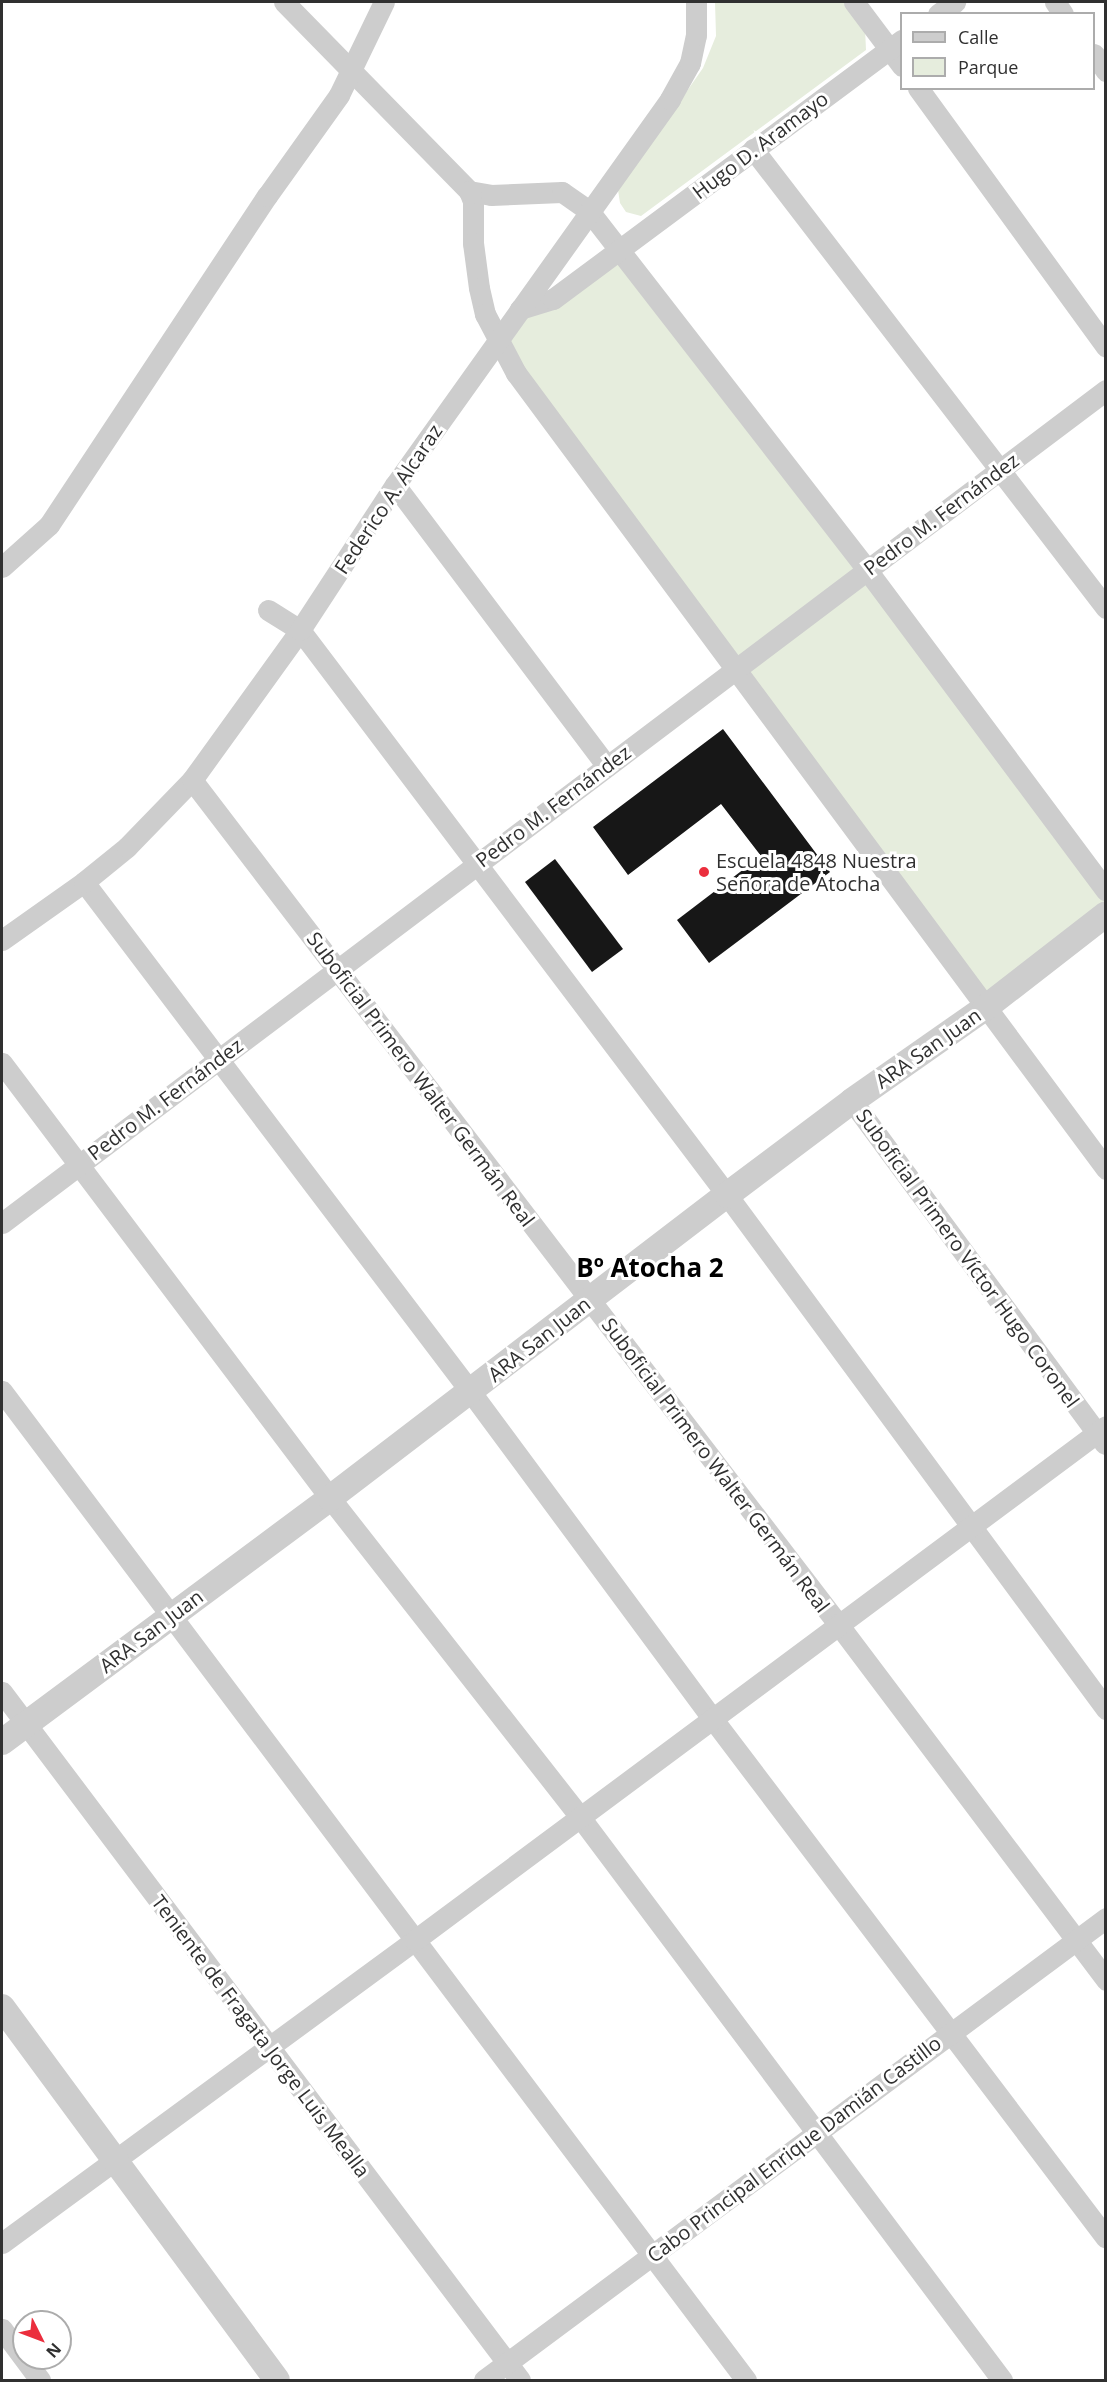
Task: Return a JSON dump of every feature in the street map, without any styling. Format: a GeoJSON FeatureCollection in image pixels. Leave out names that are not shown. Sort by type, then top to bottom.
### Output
{"type":"FeatureCollection","features":[{"type":"Feature","properties":{"kind":"street"},"geometry":{"type":"LineString","coordinates":[[284,2],[469,191],[472,201],[473,243],[485,314],[516,373],[1106,1169]]}},
{"type":"Feature","properties":{"kind":"street"},"geometry":{"type":"LineString","coordinates":[[2,567],[49,525],[353,71],[384,2]]}},
{"type":"Feature","properties":{"kind":"street","name":"Federico A. Alcaraz"},"geometry":{"type":"LineString","coordinates":[[2,940],[84,882],[127,848],[192,780],[300,630],[395,484],[670,99],[690,63],[696,35],[696,2]]}},
{"type":"Feature","properties":{"kind":"street"},"geometry":{"type":"LineString","coordinates":[[854,2],[897,51]]}},
{"type":"Feature","properties":{"kind":"street"},"geometry":{"type":"LineString","coordinates":[[941,12],[955,2]]}},
{"type":"Feature","properties":{"kind":"street","name":"Hugo D. Aramayo"},"geometry":{"type":"LineString","coordinates":[[520,309],[553,299],[753,150],[897,51]]}},
{"type":"Feature","properties":{"kind":"street"},"geometry":{"type":"LineString","coordinates":[[1095,55],[1106,71]]}},
{"type":"Feature","properties":{"kind":"street"},"geometry":{"type":"LineString","coordinates":[[919,90],[1106,346]]}},
{"type":"Feature","properties":{"kind":"street"},"geometry":{"type":"LineString","coordinates":[[753,150],[1106,608]]}},
{"type":"Feature","properties":{"kind":"street"},"geometry":{"type":"LineString","coordinates":[[469,191],[491,195],[562,192],[589,211],[867,570],[1106,891]]}},
{"type":"Feature","properties":{"kind":"street","name":"Pedro M. Fernández"},"geometry":{"type":"LineString","coordinates":[[2,1223],[1106,390]]}},
{"type":"Feature","properties":{"kind":"street"},"geometry":{"type":"LineString","coordinates":[[395,484],[607,765]]}},
{"type":"Feature","properties":{"kind":"street"},"geometry":{"type":"LineString","coordinates":[[268,610],[300,630],[475,865],[727,1195],[1106,1709]]}},
{"type":"Feature","properties":{"kind":"street","name":"Suboficial Primero Walter Germán Real"},"geometry":{"type":"LineString","coordinates":[[192,780],[838,1624],[1106,1980]]}},
{"type":"Feature","properties":{"kind":"street"},"geometry":{"type":"LineString","coordinates":[[84,882],[470,1391],[712,1718],[1106,2238]]}},
{"type":"Feature","properties":{"kind":"street","name":"ARA San Juan"},"geometry":{"type":"LineString","coordinates":[[2,1742],[330,1498],[852,1101],[985,1008],[1106,914]]}},
{"type":"Feature","properties":{"kind":"street"},"geometry":{"type":"LineString","coordinates":[[2,1063],[77,1166],[330,1498],[580,1817],[1002,2380]]}},
{"type":"Feature","properties":{"kind":"street","name":"Suboficial Primero Víctor Hugo Coronel"},"geometry":{"type":"LineString","coordinates":[[852,1101],[1103,1434]]}},
{"type":"Feature","properties":{"kind":"street"},"geometry":{"type":"LineString","coordinates":[[2,1391],[416,1940],[650,2256],[746,2380]]}},
{"type":"Feature","properties":{"kind":"street"},"geometry":{"type":"LineString","coordinates":[[2,2243],[416,1940],[970,1527],[1103,1434]]}},
{"type":"Feature","properties":{"kind":"street","name":"Teniente de Fragata Jorge Luis Mealla"},"geometry":{"type":"LineString","coordinates":[[2,1692],[520,2380]]}},
{"type":"Feature","properties":{"kind":"street","name":"Cabo Principal Enrique Damián Castillo"},"geometry":{"type":"LineString","coordinates":[[484,2380],[1106,1918]]}},
{"type":"Feature","properties":{"kind":"street"},"geometry":{"type":"LineString","coordinates":[[2,2007],[277,2380]]}},
{"type":"Feature","properties":{"kind":"street"},"geometry":{"type":"LineString","coordinates":[[2,2329],[40,2380]]}},
{"type":"Feature","properties":{"kind":"green space"},"geometry":{"type":"Polygon","coordinates":[[[715,2],[846,2],[865,28],[866,50],[641,216],[626,212],[620,203],[618,190],[703,68],[716,36],[715,2]]]}},
{"type":"Feature","properties":{"kind":"green space"},"geometry":{"type":"Polygon","coordinates":[[[620,250],[1105,891],[1105,914],[985,1008],[499,339],[520,309],[620,250]]]}},
{"type":"Feature","properties":{"kind":"building"},"geometry":{"type":"Polygon","coordinates":[[[723,729],[830,872],[709,963],[677,920],[761,856],[721,804],[628,875],[593,827],[723,729]]]}},
{"type":"Feature","properties":{"kind":"building"},"geometry":{"type":"Polygon","coordinates":[[[555,859],[623,949],[592,972],[525,882],[555,859]]]}},
{"type":"Feature","properties":{"kind":"place","name":"Escuela 4848 Nuestra Señora de Atocha"},"geometry":{"type":"Point","coordinates":[704,872]}},
{"type":"Feature","properties":{"kind":"district","name":"Bº Atocha 2"},"geometry":{"type":"Point","coordinates":[650,1268]}}]}
